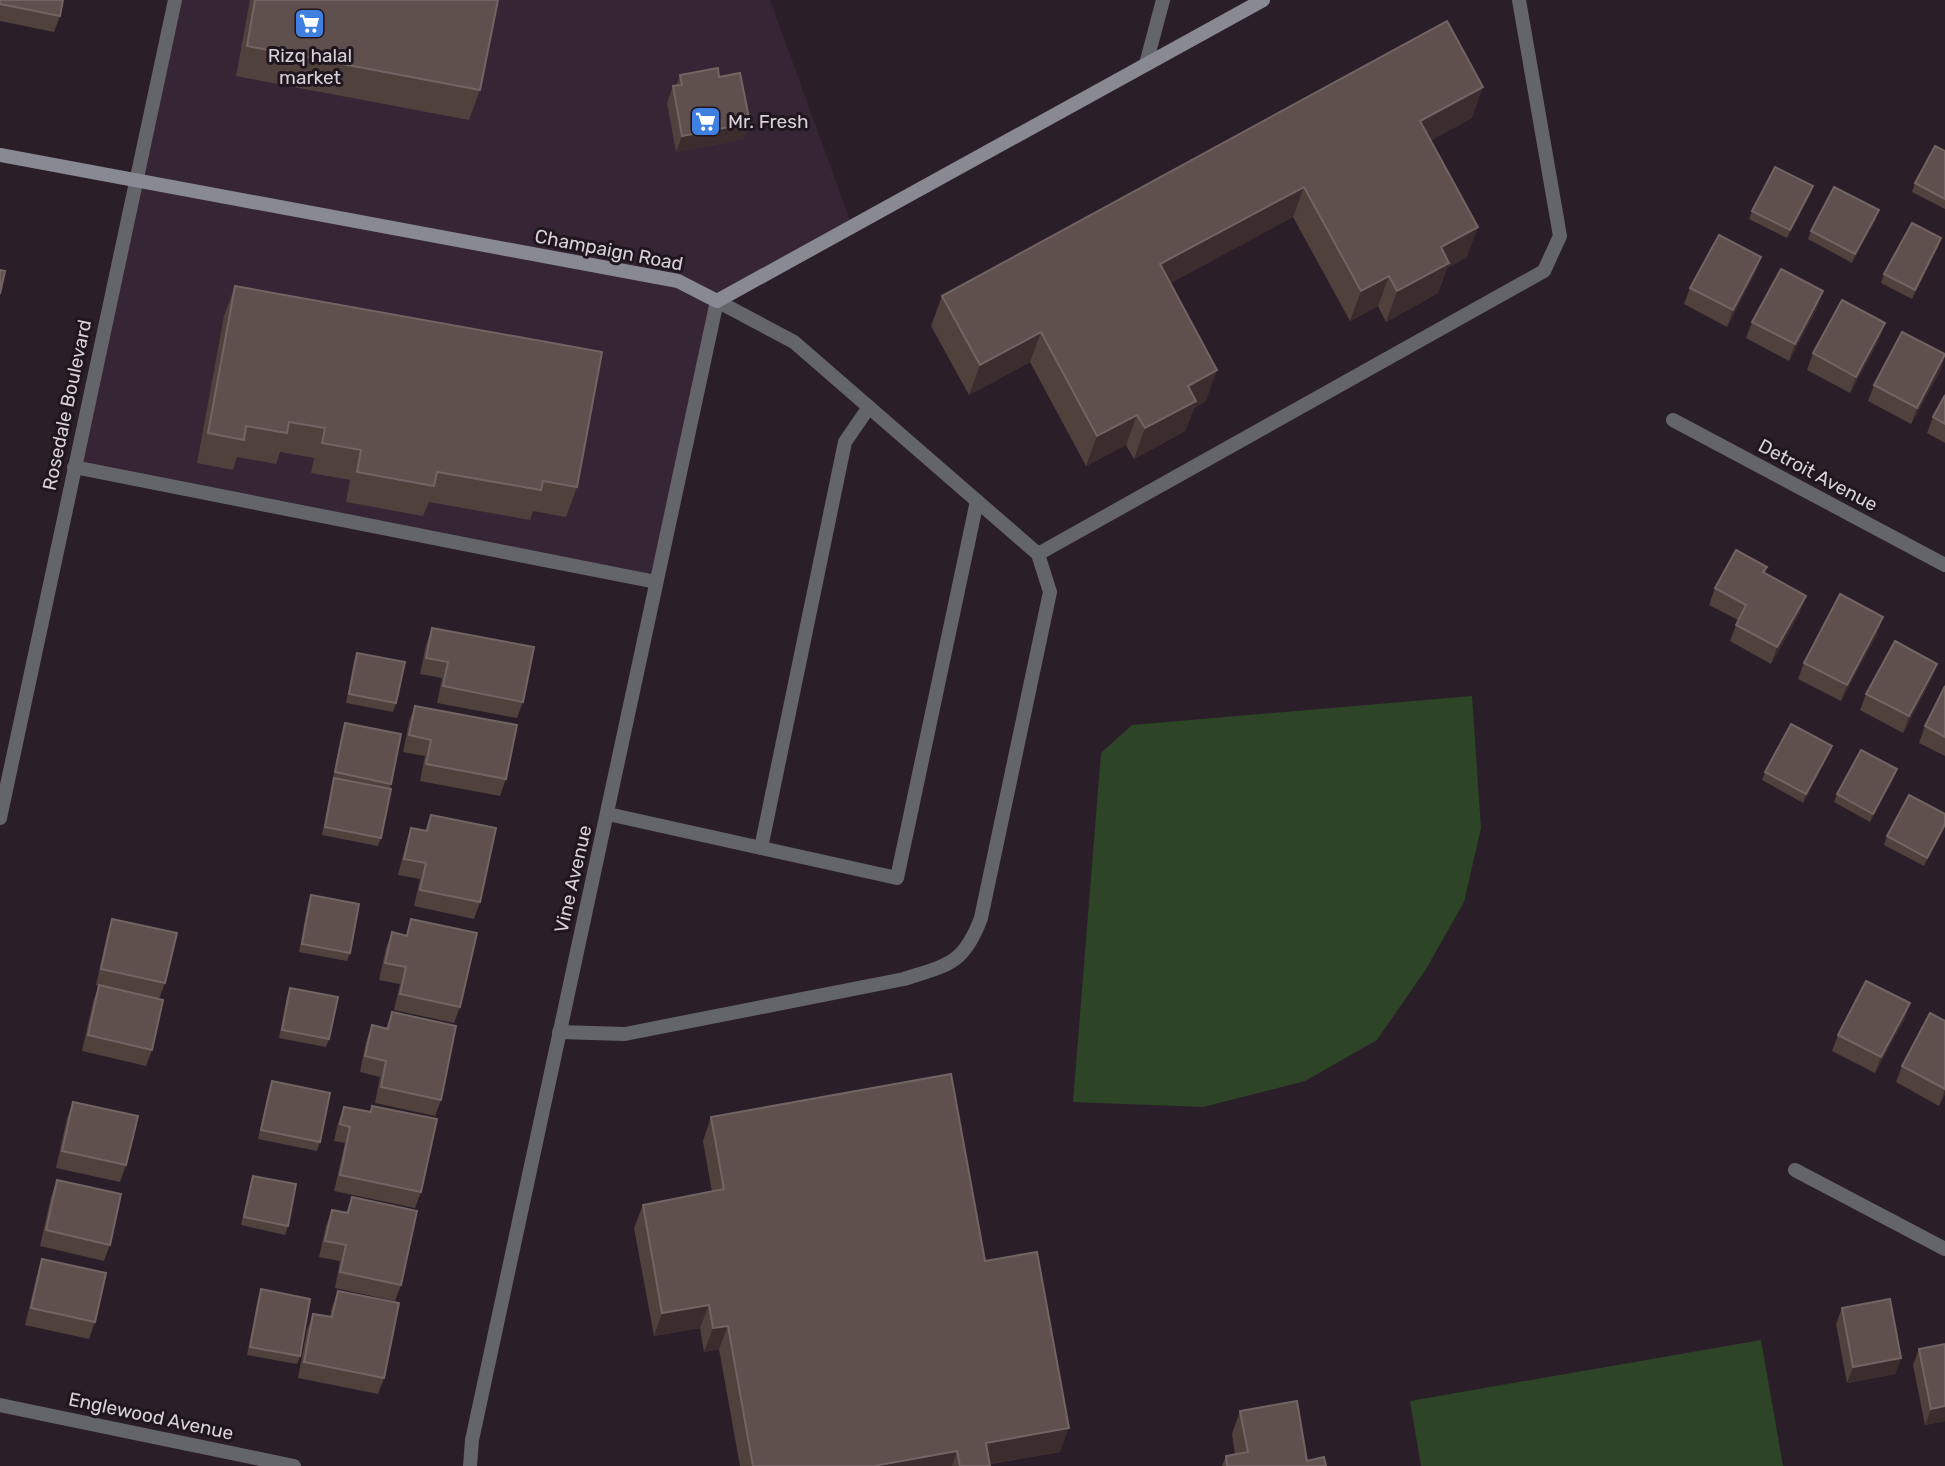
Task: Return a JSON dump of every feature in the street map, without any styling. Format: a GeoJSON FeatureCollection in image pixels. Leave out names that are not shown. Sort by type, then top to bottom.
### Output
{"type":"FeatureCollection","features":[{"type":"Feature","properties":{"kind":"street","name":"Rosedale Boulevard"},"geometry":{"type":"LineString","coordinates":[[0,818],[3,788],[175,0]]}},
{"type":"Feature","properties":{"kind":"street"},"geometry":{"type":"LineString","coordinates":[[1146,64],[1163,0]]}},
{"type":"Feature","properties":{"kind":"street"},"geometry":{"type":"LineString","coordinates":[[717,301],[1264,0]]}},
{"type":"Feature","properties":{"kind":"street"},"geometry":{"type":"LineString","coordinates":[[1038,554],[1544,271],[1560,236],[1519,0]]}},
{"type":"Feature","properties":{"kind":"street","name":"Champaign Road"},"geometry":{"type":"LineString","coordinates":[[0,155],[678,281],[717,301]]}},
{"type":"Feature","properties":{"kind":"street"},"geometry":{"type":"LineString","coordinates":[[559,1032],[625,1034],[904,979],[945,966],[971,945],[981,918],[1050,592],[1038,554],[794,342],[717,301]]}},
{"type":"Feature","properties":{"kind":"street","name":"Vine Avenue"},"geometry":{"type":"LineString","coordinates":[[470,1466],[472,1440],[717,301]]}},
{"type":"Feature","properties":{"kind":"street"},"geometry":{"type":"LineString","coordinates":[[761,848],[845,442],[869,407]]}},
{"type":"Feature","properties":{"kind":"street","name":"Detroit Avenue"},"geometry":{"type":"LineString","coordinates":[[1673,420],[1945,565]]}},
{"type":"Feature","properties":{"kind":"street"},"geometry":{"type":"LineString","coordinates":[[74,467],[656,582]]}},
{"type":"Feature","properties":{"kind":"street"},"geometry":{"type":"LineString","coordinates":[[608,814],[897,878],[977,501]]}},
{"type":"Feature","properties":{"kind":"street"},"geometry":{"type":"LineString","coordinates":[[1795,1170],[1945,1249]]}},
{"type":"Feature","properties":{"kind":"street","name":"Englewood Avenue"},"geometry":{"type":"LineString","coordinates":[[0,1405],[294,1466]]}},
{"type":"Feature","properties":{"kind":"shaded area"},"geometry":{"type":"Polygon","coordinates":[[[175,0],[770,0],[852,226],[717,301],[656,582],[74,467],[175,0]]]}},
{"type":"Feature","properties":{"kind":"green space"},"geometry":{"type":"Polygon","coordinates":[[[1472,696],[1481,828],[1464,902],[1426,969],[1377,1040],[1305,1081],[1203,1107],[1073,1102],[1101,753],[1132,725],[1472,696]]]}},
{"type":"Feature","properties":{"kind":"green space"},"geometry":{"type":"Polygon","coordinates":[[[1761,1340],[1783,1466],[1421,1466],[1410,1401],[1761,1340]]]}},
{"type":"Feature","properties":{"kind":"building"},"geometry":{"type":"Polygon","coordinates":[[[0,0],[63,0],[60,16],[0,4],[0,0]]]}},
{"type":"Feature","properties":{"kind":"building"},"geometry":{"type":"Polygon","coordinates":[[[255,0],[498,0],[480,90],[247,46],[255,0]]]}},
{"type":"Feature","properties":{"kind":"building"},"geometry":{"type":"Polygon","coordinates":[[[1447,21],[1483,87],[1420,121],[1478,227],[1441,247],[1449,263],[1397,291],[1389,276],[1361,291],[1304,187],[1160,264],[1217,370],[1188,386],[1196,401],[1145,428],[1137,415],[1097,436],[1041,332],[980,365],[942,296],[1447,21]]]}},
{"type":"Feature","properties":{"kind":"building","name":"Mr. Fresh"},"geometry":{"type":"Polygon","coordinates":[[[718,68],[719,77],[740,73],[750,123],[682,136],[673,86],[682,85],[680,75],[718,68]]]}},
{"type":"Feature","properties":{"kind":"building"},"geometry":{"type":"Polygon","coordinates":[[[1935,146],[1945,151],[1945,199],[1915,183],[1935,146]]]}},
{"type":"Feature","properties":{"kind":"building"},"geometry":{"type":"Polygon","coordinates":[[[1775,167],[1813,186],[1790,230],[1752,211],[1775,167]]]}},
{"type":"Feature","properties":{"kind":"building"},"geometry":{"type":"Polygon","coordinates":[[[1834,187],[1879,210],[1855,254],[1811,231],[1834,187]]]}},
{"type":"Feature","properties":{"kind":"building"},"geometry":{"type":"Polygon","coordinates":[[[1912,223],[1941,238],[1915,290],[1884,274],[1912,223]]]}},
{"type":"Feature","properties":{"kind":"building"},"geometry":{"type":"Polygon","coordinates":[[[1719,235],[1761,257],[1733,310],[1690,288],[1719,235]]]}},
{"type":"Feature","properties":{"kind":"building"},"geometry":{"type":"Polygon","coordinates":[[[1781,269],[1823,291],[1795,344],[1752,322],[1781,269]]]}},
{"type":"Feature","properties":{"kind":"building"},"geometry":{"type":"Polygon","coordinates":[[[0,270],[5,271],[0,294],[0,270]]]}},
{"type":"Feature","properties":{"kind":"building"},"geometry":{"type":"Polygon","coordinates":[[[235,286],[602,352],[577,487],[543,481],[541,490],[437,472],[434,486],[357,472],[361,450],[322,443],[325,428],[289,422],[287,433],[246,426],[244,440],[208,433],[235,286]]]}},
{"type":"Feature","properties":{"kind":"building"},"geometry":{"type":"Polygon","coordinates":[[[1842,300],[1885,323],[1856,377],[1813,353],[1842,300]]]}},
{"type":"Feature","properties":{"kind":"building"},"geometry":{"type":"Polygon","coordinates":[[[1902,332],[1945,354],[1917,408],[1874,385],[1902,332]]]}},
{"type":"Feature","properties":{"kind":"building"},"geometry":{"type":"Polygon","coordinates":[[[1945,395],[1945,424],[1933,417],[1945,395]]]}},
{"type":"Feature","properties":{"kind":"building"},"geometry":{"type":"Polygon","coordinates":[[[1736,550],[1767,567],[1763,572],[1806,596],[1777,647],[1736,625],[1746,605],[1715,588],[1736,550]]]}},
{"type":"Feature","properties":{"kind":"building"},"geometry":{"type":"Polygon","coordinates":[[[1840,594],[1883,617],[1847,685],[1804,663],[1840,594]]]}},
{"type":"Feature","properties":{"kind":"building"},"geometry":{"type":"Polygon","coordinates":[[[432,628],[534,647],[523,702],[443,686],[448,662],[426,658],[432,628]]]}},
{"type":"Feature","properties":{"kind":"building"},"geometry":{"type":"Polygon","coordinates":[[[1895,641],[1937,664],[1909,716],[1866,694],[1895,641]]]}},
{"type":"Feature","properties":{"kind":"building"},"geometry":{"type":"Polygon","coordinates":[[[357,653],[405,662],[396,703],[349,694],[357,653]]]}},
{"type":"Feature","properties":{"kind":"building"},"geometry":{"type":"Polygon","coordinates":[[[1945,686],[1945,737],[1925,726],[1945,686]]]}},
{"type":"Feature","properties":{"kind":"building"},"geometry":{"type":"Polygon","coordinates":[[[415,706],[517,725],[506,779],[426,764],[431,740],[409,735],[415,706]]]}},
{"type":"Feature","properties":{"kind":"building"},"geometry":{"type":"Polygon","coordinates":[[[345,723],[401,734],[391,784],[335,772],[345,723]]]}},
{"type":"Feature","properties":{"kind":"building"},"geometry":{"type":"Polygon","coordinates":[[[1791,724],[1832,746],[1806,794],[1765,772],[1791,724]]]}},
{"type":"Feature","properties":{"kind":"building"},"geometry":{"type":"Polygon","coordinates":[[[1861,750],[1897,769],[1873,814],[1837,794],[1861,750]]]}},
{"type":"Feature","properties":{"kind":"building"},"geometry":{"type":"Polygon","coordinates":[[[334,778],[391,789],[381,838],[325,827],[334,778]]]}},
{"type":"Feature","properties":{"kind":"building"},"geometry":{"type":"Polygon","coordinates":[[[1909,795],[1945,814],[1945,824],[1927,858],[1887,836],[1909,795]]]}},
{"type":"Feature","properties":{"kind":"building"},"geometry":{"type":"Polygon","coordinates":[[[431,815],[496,828],[480,902],[420,890],[426,863],[404,859],[411,828],[427,831],[431,815]]]}},
{"type":"Feature","properties":{"kind":"building"},"geometry":{"type":"Polygon","coordinates":[[[311,895],[359,904],[350,953],[302,944],[311,895]]]}},
{"type":"Feature","properties":{"kind":"building"},"geometry":{"type":"Polygon","coordinates":[[[112,919],[177,933],[165,983],[101,969],[112,919]]]}},
{"type":"Feature","properties":{"kind":"building"},"geometry":{"type":"Polygon","coordinates":[[[411,919],[477,933],[460,1007],[400,994],[406,967],[385,963],[392,932],[407,936],[411,919]]]}},
{"type":"Feature","properties":{"kind":"building"},"geometry":{"type":"Polygon","coordinates":[[[1866,981],[1910,1003],[1881,1057],[1838,1035],[1866,981]]]}},
{"type":"Feature","properties":{"kind":"building"},"geometry":{"type":"Polygon","coordinates":[[[99,985],[163,1000],[152,1050],[88,1035],[99,985]]]}},
{"type":"Feature","properties":{"kind":"building"},"geometry":{"type":"Polygon","coordinates":[[[290,988],[338,997],[329,1039],[282,1030],[290,988]]]}},
{"type":"Feature","properties":{"kind":"building"},"geometry":{"type":"Polygon","coordinates":[[[392,1012],[456,1026],[441,1100],[381,1087],[386,1061],[365,1056],[372,1025],[388,1029],[392,1012]]]}},
{"type":"Feature","properties":{"kind":"building"},"geometry":{"type":"Polygon","coordinates":[[[1930,1013],[1945,1021],[1945,1089],[1902,1066],[1930,1013]]]}},
{"type":"Feature","properties":{"kind":"building"},"geometry":{"type":"Polygon","coordinates":[[[951,1074],[985,1261],[1037,1252],[1069,1428],[986,1443],[990,1466],[960,1466],[957,1451],[874,1466],[753,1466],[728,1326],[713,1328],[709,1305],[662,1313],[643,1205],[724,1189],[711,1117],[951,1074]]]}},
{"type":"Feature","properties":{"kind":"building"},"geometry":{"type":"Polygon","coordinates":[[[272,1081],[330,1093],[320,1142],[261,1130],[272,1081]]]}},
{"type":"Feature","properties":{"kind":"building"},"geometry":{"type":"Polygon","coordinates":[[[73,1102],[138,1116],[126,1165],[62,1151],[73,1102]]]}},
{"type":"Feature","properties":{"kind":"building"},"geometry":{"type":"Polygon","coordinates":[[[372,1106],[437,1119],[421,1192],[340,1175],[350,1127],[340,1124],[344,1107],[371,1112],[372,1106]]]}},
{"type":"Feature","properties":{"kind":"building"},"geometry":{"type":"Polygon","coordinates":[[[253,1176],[296,1184],[288,1226],[244,1217],[253,1176]]]}},
{"type":"Feature","properties":{"kind":"building"},"geometry":{"type":"Polygon","coordinates":[[[57,1180],[121,1194],[110,1245],[46,1230],[57,1180]]]}},
{"type":"Feature","properties":{"kind":"building"},"geometry":{"type":"Polygon","coordinates":[[[352,1197],[417,1211],[401,1285],[340,1272],[346,1245],[325,1241],[332,1210],[348,1213],[352,1197]]]}},
{"type":"Feature","properties":{"kind":"building"},"geometry":{"type":"Polygon","coordinates":[[[42,1259],[106,1273],[95,1322],[31,1308],[42,1259]]]}},
{"type":"Feature","properties":{"kind":"building"},"geometry":{"type":"Polygon","coordinates":[[[261,1289],[310,1299],[300,1356],[250,1347],[261,1289]]]}},
{"type":"Feature","properties":{"kind":"building"},"geometry":{"type":"Polygon","coordinates":[[[338,1291],[399,1303],[384,1378],[304,1362],[313,1314],[332,1317],[338,1291]]]}},
{"type":"Feature","properties":{"kind":"building"},"geometry":{"type":"Polygon","coordinates":[[[1890,1299],[1901,1358],[1853,1367],[1842,1308],[1890,1299]]]}},
{"type":"Feature","properties":{"kind":"building"},"geometry":{"type":"Polygon","coordinates":[[[1945,1344],[1945,1406],[1931,1409],[1919,1349],[1945,1344]]]}},
{"type":"Feature","properties":{"kind":"building"},"geometry":{"type":"Polygon","coordinates":[[[1297,1401],[1307,1461],[1324,1457],[1326,1466],[1227,1466],[1226,1456],[1248,1452],[1240,1411],[1297,1401]]]}},
{"type":"Feature","properties":{"kind":"place","name":"Rizq halal market"},"geometry":{"type":"Point","coordinates":[310,24]}},
{"type":"Feature","properties":{"kind":"place","name":"Mr. Fresh"},"geometry":{"type":"Point","coordinates":[705,121]}}]}
